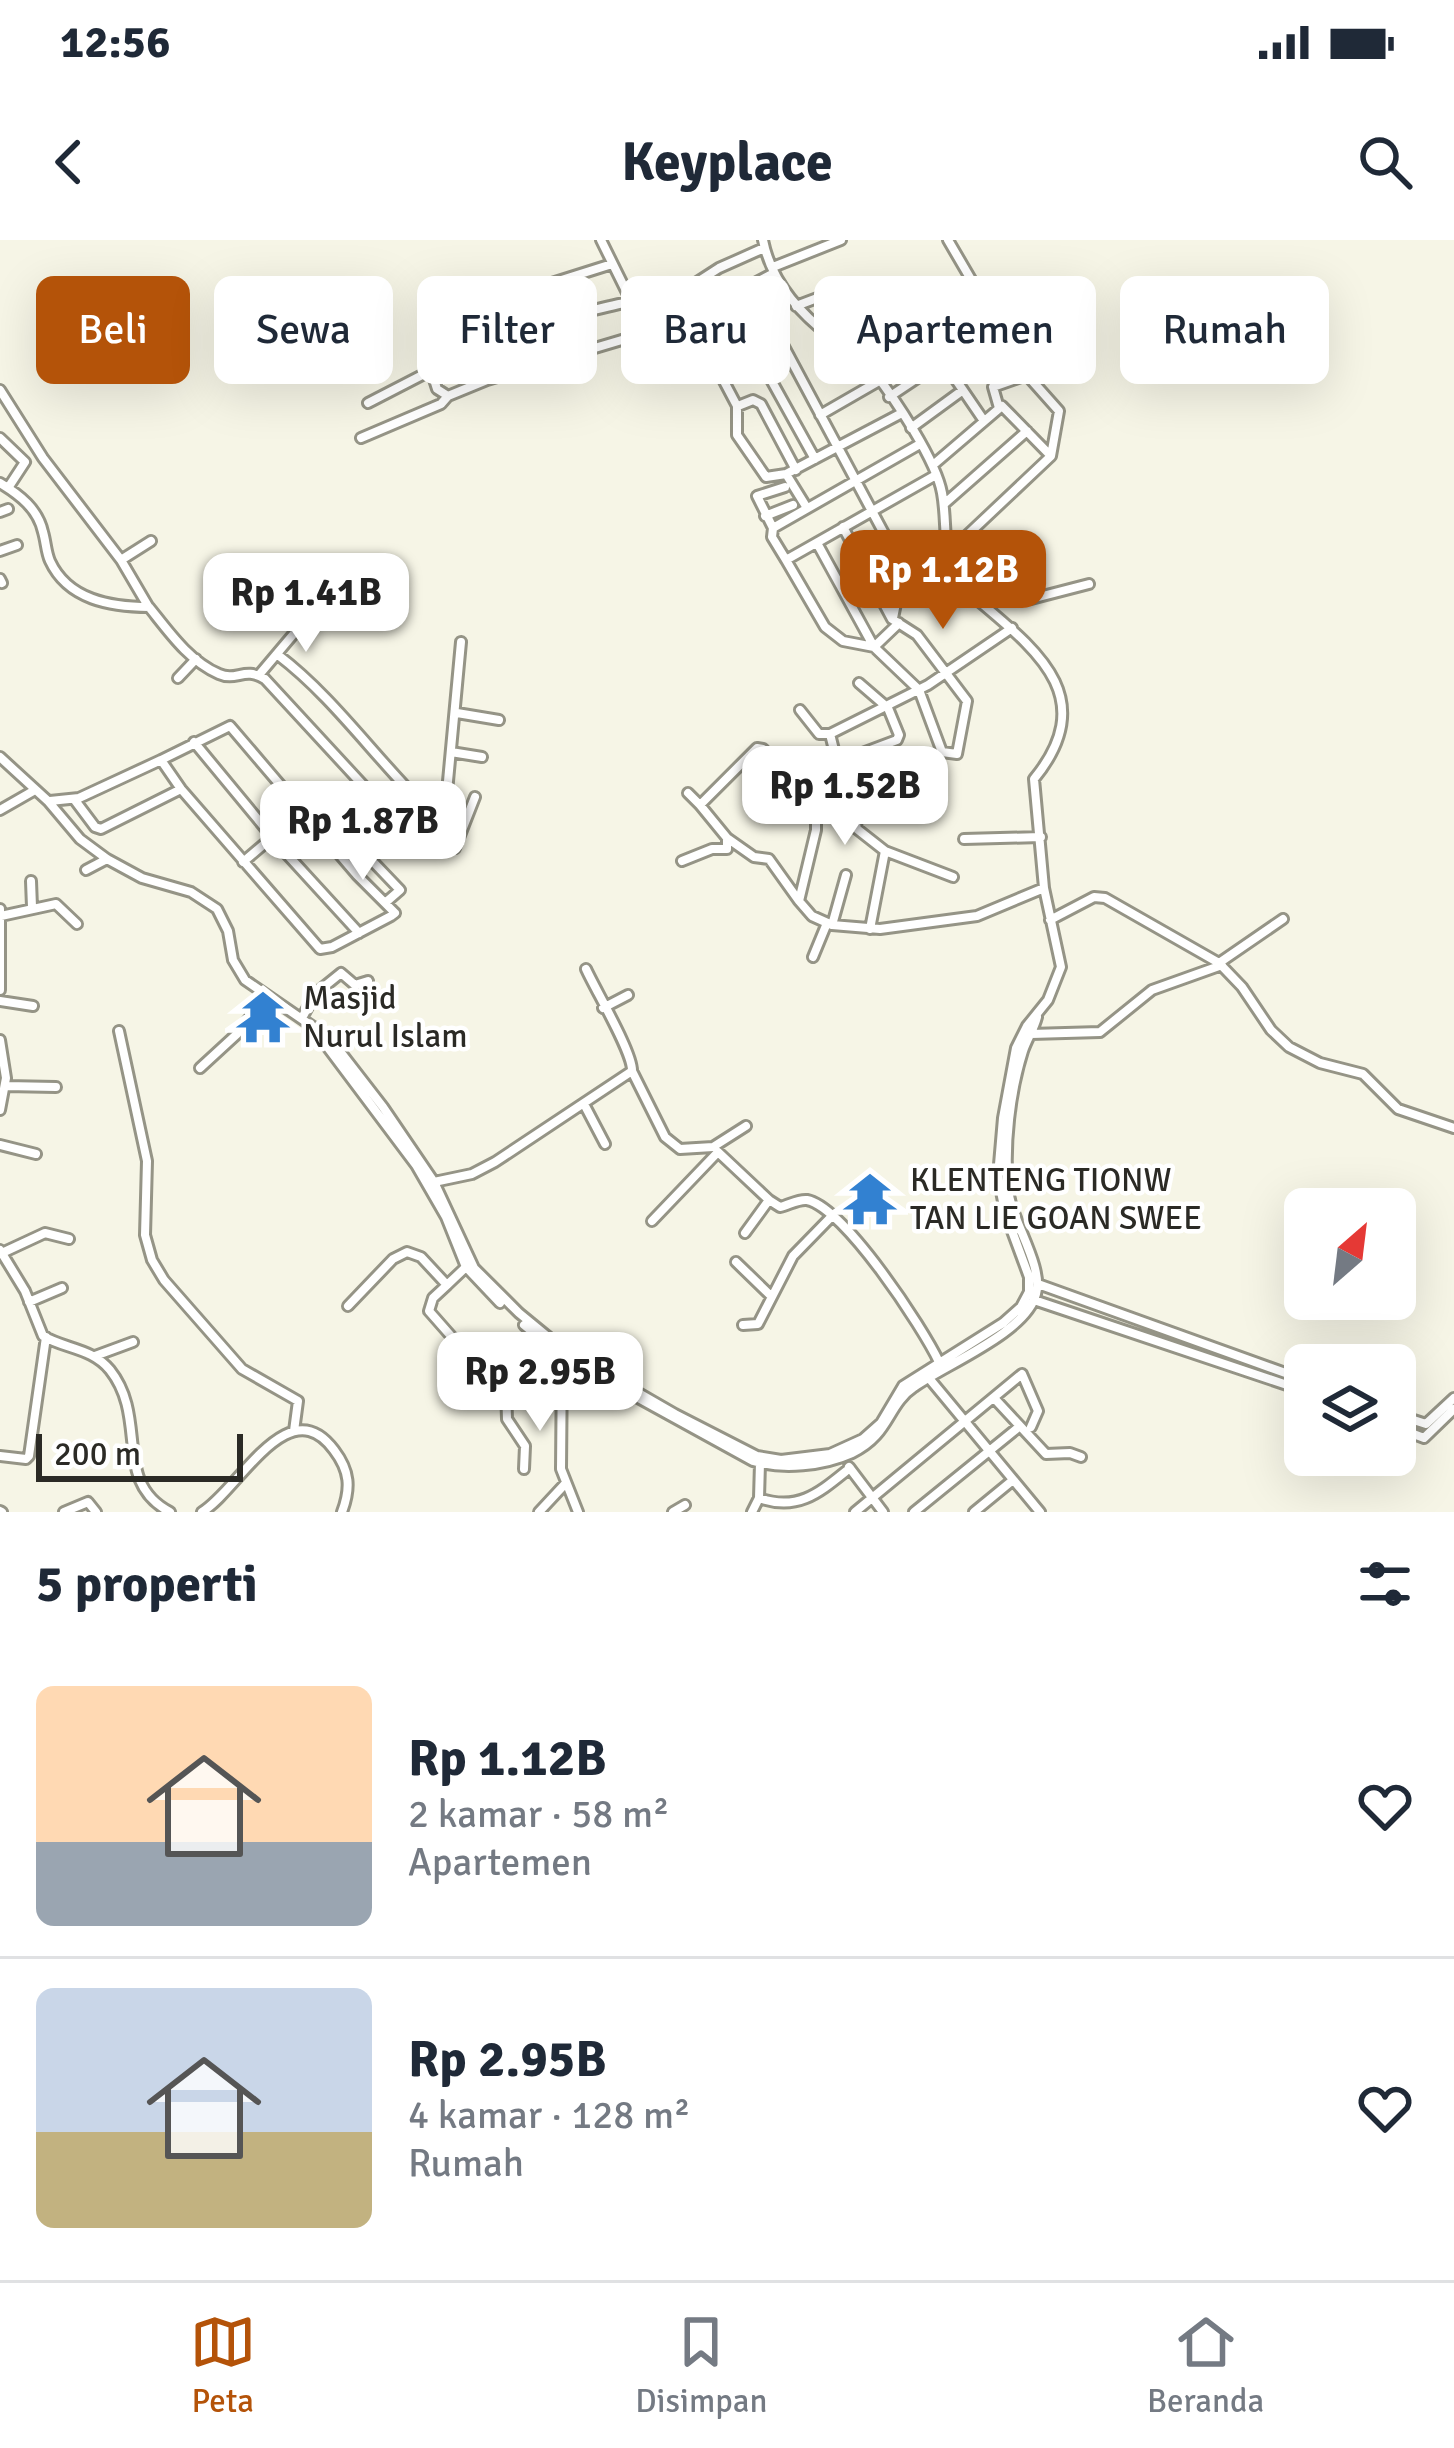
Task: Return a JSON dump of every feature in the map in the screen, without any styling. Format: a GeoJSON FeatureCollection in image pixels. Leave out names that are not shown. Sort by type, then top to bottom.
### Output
{"type":"FeatureCollection","features":[{"type":"Feature","properties":{"kind":"street"},"geometry":{"type":"LineString","coordinates":[[601,240],[621,283]]}},
{"type":"Feature","properties":{"kind":"street"},"geometry":{"type":"LineString","coordinates":[[764,276],[841,240]]}},
{"type":"Feature","properties":{"kind":"street"},"geometry":{"type":"LineString","coordinates":[[948,240],[1011,348],[993,387],[999,408]]}},
{"type":"Feature","properties":{"kind":"street"},"geometry":{"type":"LineString","coordinates":[[707,276],[764,244],[773,270],[796,306],[814,322]]}},
{"type":"Feature","properties":{"kind":"street"},"geometry":{"type":"LineString","coordinates":[[574,276],[612,264]]}},
{"type":"Feature","properties":{"kind":"street"},"geometry":{"type":"LineString","coordinates":[[796,306],[814,299]]}},
{"type":"Feature","properties":{"kind":"street"},"geometry":{"type":"LineString","coordinates":[[361,438],[441,404],[448,396],[541,363],[621,342]]}},
{"type":"Feature","properties":{"kind":"street"},"geometry":{"type":"LineString","coordinates":[[790,358],[905,576],[896,621],[874,647]]}},
{"type":"Feature","properties":{"kind":"street"},"geometry":{"type":"LineString","coordinates":[[944,550],[961,542],[1051,456],[1059,416],[1053,402],[1027,375],[993,387]]}},
{"type":"Feature","properties":{"kind":"street"},"geometry":{"type":"LineString","coordinates":[[368,403],[417,377]]}},
{"type":"Feature","properties":{"kind":"street"},"geometry":{"type":"LineString","coordinates":[[435,384],[448,396]]}},
{"type":"Feature","properties":{"kind":"street"},"geometry":{"type":"LineString","coordinates":[[725,384],[737,406],[737,435],[766,477],[791,472],[900,414]]}},
{"type":"Feature","properties":{"kind":"street"},"geometry":{"type":"LineString","coordinates":[[773,384],[815,459]]}},
{"type":"Feature","properties":{"kind":"street"},"geometry":{"type":"LineString","coordinates":[[820,415],[874,384]]}},
{"type":"Feature","properties":{"kind":"street"},"geometry":{"type":"LineString","coordinates":[[2,762],[48,801],[80,839],[107,859],[142,878],[191,892],[217,909],[240,974],[325,1035],[383,1107],[434,1182],[481,1278],[563,1353],[757,1456],[796,1460],[839,1454],[871,1433],[899,1390],[1003,1323],[1029,1292],[1029,1277],[1005,1212],[998,1176],[1021,1037],[1054,989],[1060,967],[1044,888],[1034,779],[1055,750],[1064,716],[1051,677],[1012,628],[958,583],[944,550],[943,505],[935,470],[881,384]]}},
{"type":"Feature","properties":{"kind":"street"},"geometry":{"type":"LineString","coordinates":[[890,397],[909,384]]}},
{"type":"Feature","properties":{"kind":"street"},"geometry":{"type":"LineString","coordinates":[[959,384],[985,421]]}},
{"type":"Feature","properties":{"kind":"street"},"geometry":{"type":"LineString","coordinates":[[0,390],[149,607],[196,659],[226,676],[259,675],[409,835],[455,848],[475,797]]}},
{"type":"Feature","properties":{"kind":"street"},"geometry":{"type":"LineString","coordinates":[[910,428],[963,390]]}},
{"type":"Feature","properties":{"kind":"street"},"geometry":{"type":"LineString","coordinates":[[737,406],[753,400],[761,404],[807,508]]}},
{"type":"Feature","properties":{"kind":"street"},"geometry":{"type":"LineString","coordinates":[[786,560],[935,470],[999,408],[1006,407],[1051,456]]}},
{"type":"Feature","properties":{"kind":"street"},"geometry":{"type":"LineString","coordinates":[[943,505],[1027,431]]}},
{"type":"Feature","properties":{"kind":"street"},"geometry":{"type":"LineString","coordinates":[[0,438],[25,462],[4,485],[36,514],[49,559],[71,586],[112,606],[149,607]]}},
{"type":"Feature","properties":{"kind":"street"},"geometry":{"type":"LineString","coordinates":[[773,528],[920,444]]}},
{"type":"Feature","properties":{"kind":"street"},"geometry":{"type":"LineString","coordinates":[[785,487],[757,496],[773,528],[772,537],[819,617],[842,641],[874,647]]}},
{"type":"Feature","properties":{"kind":"street"},"geometry":{"type":"LineString","coordinates":[[765,516],[793,505]]}},
{"type":"Feature","properties":{"kind":"street"},"geometry":{"type":"LineString","coordinates":[[817,543],[874,647],[919,690],[942,752],[957,754],[968,706],[917,635],[896,621],[843,526]]}},
{"type":"Feature","properties":{"kind":"street"},"geometry":{"type":"LineString","coordinates":[[121,560],[151,541]]}},
{"type":"Feature","properties":{"kind":"street"},"geometry":{"type":"LineString","coordinates":[[0,551],[17,545]]}},
{"type":"Feature","properties":{"kind":"street"},"geometry":{"type":"LineString","coordinates":[[970,594],[998,587],[1031,599],[1089,584]]}},
{"type":"Feature","properties":{"kind":"street"},"geometry":{"type":"LineString","coordinates":[[259,675],[318,604]]}},
{"type":"Feature","properties":{"kind":"street"},"geometry":{"type":"LineString","coordinates":[[800,710],[818,733],[830,734],[919,690],[1012,628]]}},
{"type":"Feature","properties":{"kind":"street"},"geometry":{"type":"LineString","coordinates":[[838,652],[842,641]]}},
{"type":"Feature","properties":{"kind":"street"},"geometry":{"type":"LineString","coordinates":[[433,844],[444,824],[460,642]]}},
{"type":"Feature","properties":{"kind":"street"},"geometry":{"type":"LineString","coordinates":[[278,655],[319,689],[389,770],[444,824]]}},
{"type":"Feature","properties":{"kind":"street"},"geometry":{"type":"LineString","coordinates":[[178,678],[196,659]]}},
{"type":"Feature","properties":{"kind":"street"},"geometry":{"type":"LineString","coordinates":[[830,734],[836,758],[841,760],[896,741],[899,735],[888,708],[860,683]]}},
{"type":"Feature","properties":{"kind":"street"},"geometry":{"type":"LineString","coordinates":[[457,713],[499,720]]}},
{"type":"Feature","properties":{"kind":"street"},"geometry":{"type":"LineString","coordinates":[[48,801],[74,799],[230,726],[394,913],[320,949],[160,760]]}},
{"type":"Feature","properties":{"kind":"street"},"geometry":{"type":"LineString","coordinates":[[194,742],[359,933]]}},
{"type":"Feature","properties":{"kind":"street"},"geometry":{"type":"LineString","coordinates":[[700,805],[757,748],[763,749],[817,812],[800,901]]}},
{"type":"Feature","properties":{"kind":"street"},"geometry":{"type":"LineString","coordinates":[[451,752],[482,757]]}},
{"type":"Feature","properties":{"kind":"street"},"geometry":{"type":"LineString","coordinates":[[74,799],[101,829],[181,789]]}},
{"type":"Feature","properties":{"kind":"street"},"geometry":{"type":"LineString","coordinates":[[0,810],[35,790]]}},
{"type":"Feature","properties":{"kind":"street"},"geometry":{"type":"LineString","coordinates":[[688,793],[727,838],[756,859],[769,859],[812,916],[829,924],[870,929],[966,919],[1044,888]]}},
{"type":"Feature","properties":{"kind":"street"},"geometry":{"type":"LineString","coordinates":[[243,862],[303,811]]}},
{"type":"Feature","properties":{"kind":"street"},"geometry":{"type":"LineString","coordinates":[[855,818],[857,829],[884,851],[953,877]]}},
{"type":"Feature","properties":{"kind":"street"},"geometry":{"type":"LineString","coordinates":[[964,839],[1041,837]]}},
{"type":"Feature","properties":{"kind":"street"},"geometry":{"type":"LineString","coordinates":[[682,861],[712,849],[727,849],[727,838]]}},
{"type":"Feature","properties":{"kind":"street"},"geometry":{"type":"LineString","coordinates":[[357,845],[400,890],[386,903]]}},
{"type":"Feature","properties":{"kind":"street"},"geometry":{"type":"LineString","coordinates":[[870,929],[884,851]]}},
{"type":"Feature","properties":{"kind":"street"},"geometry":{"type":"LineString","coordinates":[[86,870],[107,859]]}},
{"type":"Feature","properties":{"kind":"street"},"geometry":{"type":"LineString","coordinates":[[813,958],[846,875]]}},
{"type":"Feature","properties":{"kind":"street"},"geometry":{"type":"LineString","coordinates":[[31,881],[32,907]]}},
{"type":"Feature","properties":{"kind":"street"},"geometry":{"type":"LineString","coordinates":[[1050,920],[1100,896],[1221,964],[1289,1046],[1320,1063],[1363,1075],[1398,1109],[1454,1128]]}},
{"type":"Feature","properties":{"kind":"street"},"geometry":{"type":"LineString","coordinates":[[0,990],[0,912],[56,904],[76,924]]}},
{"type":"Feature","properties":{"kind":"street"},"geometry":{"type":"LineString","coordinates":[[1031,1034],[1100,1031],[1153,990],[1221,964],[1282,919]]}},
{"type":"Feature","properties":{"kind":"street"},"geometry":{"type":"LineString","coordinates":[[586,969],[665,1137],[680,1149],[713,1148],[746,1126]]}},
{"type":"Feature","properties":{"kind":"street"},"geometry":{"type":"LineString","coordinates":[[302,1018],[314,994],[341,973],[355,985],[368,981]]}},
{"type":"Feature","properties":{"kind":"street"},"geometry":{"type":"LineString","coordinates":[[603,1008],[628,995]]}},
{"type":"Feature","properties":{"kind":"street"},"geometry":{"type":"LineString","coordinates":[[200,1068],[237,1034],[266,997]]}},
{"type":"Feature","properties":{"kind":"street"},"geometry":{"type":"LineString","coordinates":[[0,1001],[33,1006]]}},
{"type":"Feature","properties":{"kind":"street"},"geometry":{"type":"LineString","coordinates":[[314,1027],[428,1184],[466,1267],[488,1292],[563,1353],[716,1443],[760,1463],[797,1465],[839,1454],[883,1430],[905,1393],[1008,1328],[1034,1300],[1038,1284],[1008,1195],[1007,1151],[1011,1093],[1039,1010]]}},
{"type":"Feature","properties":{"kind":"street"},"geometry":{"type":"LineString","coordinates":[[119,1031],[147,1161],[145,1235],[152,1260],[242,1369],[298,1402],[294,1431]]}},
{"type":"Feature","properties":{"kind":"street"},"geometry":{"type":"LineString","coordinates":[[0,1040],[6,1086],[0,1110]]}},
{"type":"Feature","properties":{"kind":"street"},"geometry":{"type":"LineString","coordinates":[[434,1182],[481,1170],[632,1071]]}},
{"type":"Feature","properties":{"kind":"street"},"geometry":{"type":"LineString","coordinates":[[6,1086],[56,1088]]}},
{"type":"Feature","properties":{"kind":"street"},"geometry":{"type":"LineString","coordinates":[[584,1104],[605,1144]]}},
{"type":"Feature","properties":{"kind":"street"},"geometry":{"type":"LineString","coordinates":[[0,1145],[36,1154]]}},
{"type":"Feature","properties":{"kind":"street"},"geometry":{"type":"LineString","coordinates":[[652,1221],[718,1152],[769,1201],[780,1207],[812,1202],[865,1247],[940,1362]]}},
{"type":"Feature","properties":{"kind":"street"},"geometry":{"type":"LineString","coordinates":[[745,1233],[769,1201]]}},
{"type":"Feature","properties":{"kind":"street"},"geometry":{"type":"LineString","coordinates":[[743,1325],[758,1324],[793,1256],[832,1217]]}},
{"type":"Feature","properties":{"kind":"street"},"geometry":{"type":"LineString","coordinates":[[0,1456],[29,1456],[46,1337],[1,1251],[45,1233],[69,1239]]}},
{"type":"Feature","properties":{"kind":"street"},"geometry":{"type":"LineString","coordinates":[[348,1306],[393,1258],[407,1252],[421,1257],[447,1285]]}},
{"type":"Feature","properties":{"kind":"street"},"geometry":{"type":"LineString","coordinates":[[736,1262],[771,1296]]}},
{"type":"Feature","properties":{"kind":"street"},"geometry":{"type":"LineString","coordinates":[[466,1267],[434,1298],[429,1311],[480,1370],[507,1387],[561,1383]]}},
{"type":"Feature","properties":{"kind":"street"},"geometry":{"type":"LineString","coordinates":[[1038,1284],[1284,1372]]}},
{"type":"Feature","properties":{"kind":"street"},"geometry":{"type":"LineString","coordinates":[[29,1302],[62,1288]]}},
{"type":"Feature","properties":{"kind":"street"},"geometry":{"type":"LineString","coordinates":[[1034,1300],[1284,1383]]}},
{"type":"Feature","properties":{"kind":"street"},"geometry":{"type":"LineString","coordinates":[[46,1337],[94,1356],[114,1376],[131,1417],[138,1484],[148,1498],[170,1512]]}},
{"type":"Feature","properties":{"kind":"street"},"geometry":{"type":"LineString","coordinates":[[94,1356],[133,1342]]}},
{"type":"Feature","properties":{"kind":"street"},"geometry":{"type":"LineString","coordinates":[[563,1353],[560,1452],[565,1484],[578,1512]]}},
{"type":"Feature","properties":{"kind":"street"},"geometry":{"type":"LineString","coordinates":[[855,1512],[1023,1374],[1038,1411],[914,1512]]}},
{"type":"Feature","properties":{"kind":"street"},"geometry":{"type":"LineString","coordinates":[[928,1377],[1037,1511]]}},
{"type":"Feature","properties":{"kind":"street"},"geometry":{"type":"LineString","coordinates":[[507,1387],[507,1418],[525,1446],[524,1469]]}},
{"type":"Feature","properties":{"kind":"street"},"geometry":{"type":"LineString","coordinates":[[994,1398],[1025,1426],[1046,1454],[1081,1457]]}},
{"type":"Feature","properties":{"kind":"street"},"geometry":{"type":"LineString","coordinates":[[1416,1423],[1429,1424],[1454,1398]]}},
{"type":"Feature","properties":{"kind":"street"},"geometry":{"type":"LineString","coordinates":[[1416,1435],[1424,1438],[1454,1409]]}},
{"type":"Feature","properties":{"kind":"street"},"geometry":{"type":"LineString","coordinates":[[202,1512],[268,1447],[294,1431],[314,1432],[339,1457],[349,1484],[342,1512]]}},
{"type":"Feature","properties":{"kind":"street"},"geometry":{"type":"LineString","coordinates":[[839,1454],[883,1512]]}},
{"type":"Feature","properties":{"kind":"street"},"geometry":{"type":"LineString","coordinates":[[752,1512],[759,1498],[760,1463]]}},
{"type":"Feature","properties":{"kind":"street"},"geometry":{"type":"LineString","coordinates":[[759,1498],[802,1504],[850,1468]]}},
{"type":"Feature","properties":{"kind":"street"},"geometry":{"type":"LineString","coordinates":[[974,1512],[1013,1480]]}},
{"type":"Feature","properties":{"kind":"street"},"geometry":{"type":"LineString","coordinates":[[539,1512],[565,1484]]}},
{"type":"Feature","properties":{"kind":"street"},"geometry":{"type":"LineString","coordinates":[[64,1512],[88,1502],[96,1512]]}},
{"type":"Feature","properties":{"kind":"place","name":"Masjid Nurul Islam"},"geometry":{"type":"Point","coordinates":[263,1017]}},
{"type":"Feature","properties":{"kind":"place","name":"KLENTENG TIONW TAN LIE GOAN SWEE"},"geometry":{"type":"Point","coordinates":[870,1199]}}]}
